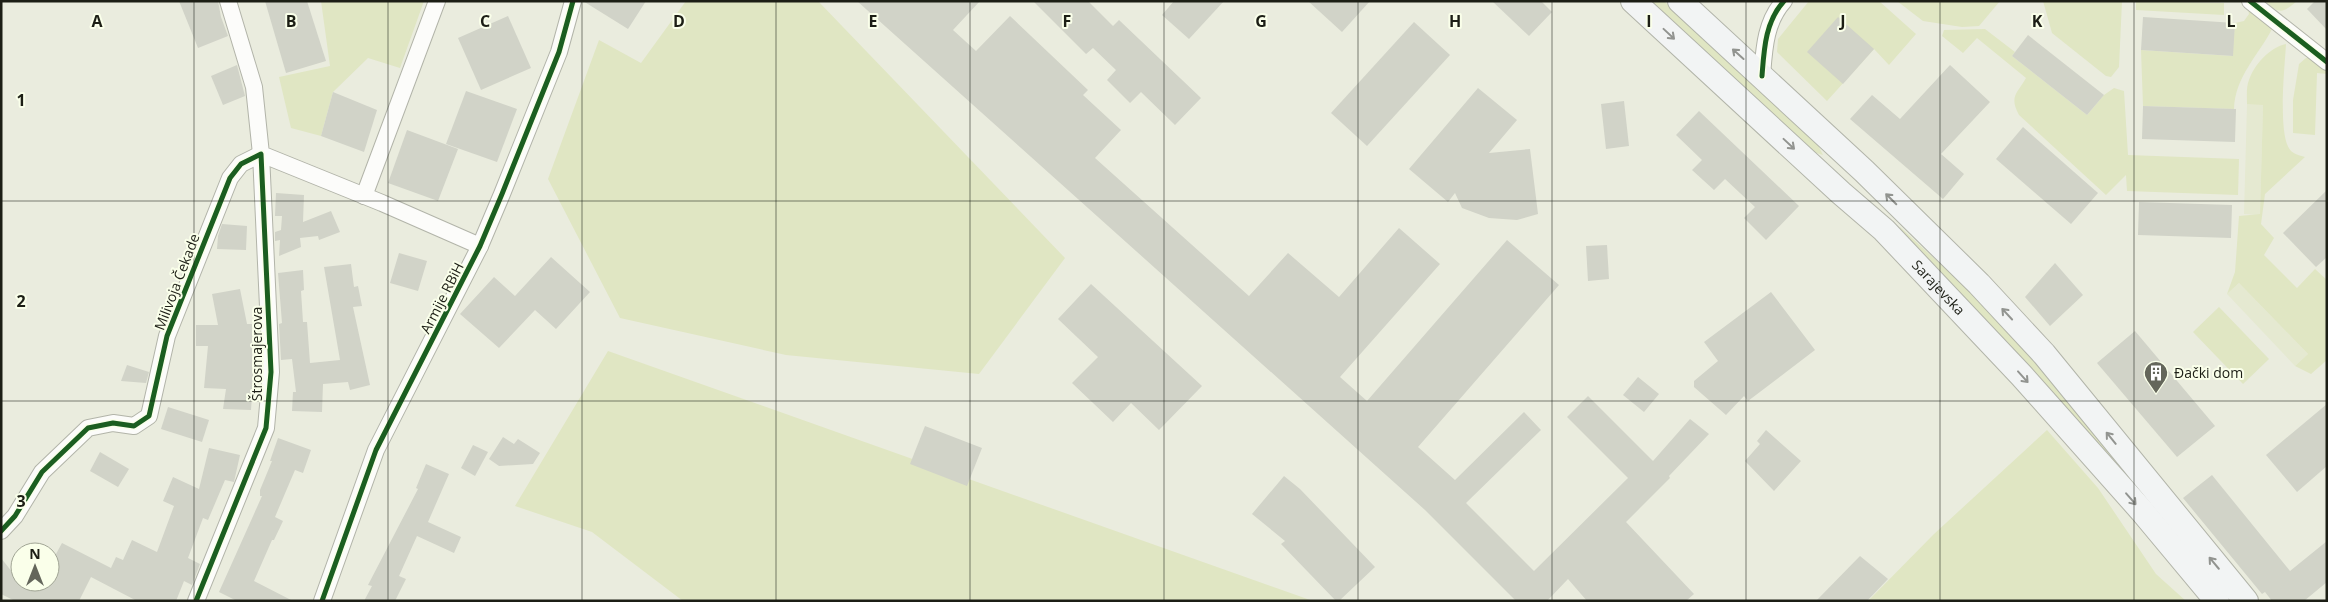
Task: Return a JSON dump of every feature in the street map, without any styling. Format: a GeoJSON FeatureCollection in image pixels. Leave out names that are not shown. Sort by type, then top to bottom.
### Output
{"type":"FeatureCollection","features":[{"type":"Feature","properties":{"kind":"main road","name":"Sarajevska"},"geometry":{"type":"LineString","coordinates":[[1633,1],[1841,193],[1884,230],[2022,376],[2142,511],[2217,601]]}},
{"type":"Feature","properties":{"kind":"main road","name":"Sarajevska"},"geometry":{"type":"LineString","coordinates":[[1680,1],[1864,171],[1986,291],[2044,354],[2246,601]]}},
{"type":"Feature","properties":{"kind":"street","name":"Štrosmajerova"},"geometry":{"type":"LineString","coordinates":[[196,601],[266,428],[271,372],[261,154],[254,87],[228,1]]}},
{"type":"Feature","properties":{"kind":"street"},"geometry":{"type":"LineString","coordinates":[[364,196],[437,1]]}},
{"type":"Feature","properties":{"kind":"street","name":"Armije RBiH"},"geometry":{"type":"LineString","coordinates":[[322,601],[376,450],[480,246],[559,52],[573,1]]}},
{"type":"Feature","properties":{"kind":"street"},"geometry":{"type":"LineString","coordinates":[[1762,76],[1766,36],[1779,7],[1784,1]]}},
{"type":"Feature","properties":{"kind":"street"},"geometry":{"type":"LineString","coordinates":[[2250,1],[2299,42],[2327,62]]}},
{"type":"Feature","properties":{"kind":"street"},"geometry":{"type":"LineString","coordinates":[[261,154],[480,246]]}},
{"type":"Feature","properties":{"kind":"street","name":"Milivoja Čekade"},"geometry":{"type":"LineString","coordinates":[[1,531],[15,516],[42,472],[88,428],[113,424],[134,426],[148,416],[167,336],[230,178],[241,164],[261,154]]}},
{"type":"Feature","properties":{"kind":"shaded area"},"geometry":{"type":"Polygon","coordinates":[[[321,1],[424,1],[400,68],[368,58],[333,92],[321,136],[291,128],[279,77],[330,66],[321,1]]]}},
{"type":"Feature","properties":{"kind":"shaded area"},"geometry":{"type":"Polygon","coordinates":[[[686,1],[818,1],[1065,258],[979,374],[786,355],[620,318],[548,179],[599,40],[641,63],[686,1]]]}},
{"type":"Feature","properties":{"kind":"shaded area"},"geometry":{"type":"Polygon","coordinates":[[[1647,1],[1664,1],[1817,143],[1823,155],[1810,151],[1647,1]]]}},
{"type":"Feature","properties":{"kind":"shaded area"},"geometry":{"type":"Polygon","coordinates":[[[1809,1],[1879,1],[1916,34],[1889,65],[1874,49],[1827,101],[1777,52],[1778,39],[1809,1]]]}},
{"type":"Feature","properties":{"kind":"shaded area"},"geometry":{"type":"Polygon","coordinates":[[[1897,1],[2000,1],[1979,26],[1962,27],[1923,21],[1897,1]]]}},
{"type":"Feature","properties":{"kind":"shaded area"},"geometry":{"type":"Polygon","coordinates":[[[2043,1],[2122,1],[2119,67],[2111,77],[2106,76],[2052,33],[2043,1]]]}},
{"type":"Feature","properties":{"kind":"shaded area"},"geometry":{"type":"Polygon","coordinates":[[[2136,1],[2224,3],[2224,15],[2136,10],[2136,1]]]}},
{"type":"Feature","properties":{"kind":"shaded area"},"geometry":{"type":"Polygon","coordinates":[[[2265,1],[2297,1],[2281,11],[2265,1]]]}},
{"type":"Feature","properties":{"kind":"shaded area"},"geometry":{"type":"Polygon","coordinates":[[[2248,9],[2273,27],[2243,76],[2235,97],[2234,109],[2143,106],[2141,50],[2232,56],[2235,23],[2244,21],[2249,14],[2248,9]]]}},
{"type":"Feature","properties":{"kind":"shaded area"},"geometry":{"type":"Polygon","coordinates":[[[1985,29],[2015,52],[2012,56],[2087,115],[2104,95],[2114,88],[2124,91],[2128,155],[2239,159],[2238,195],[2127,191],[2126,175],[2106,195],[2019,115],[2014,99],[2026,78],[1977,38],[1963,53],[1942,36],[1944,30],[1985,29]]]}},
{"type":"Feature","properties":{"kind":"shaded area"},"geometry":{"type":"Polygon","coordinates":[[[2286,44],[2283,100],[2284,131],[2291,151],[2305,157],[2265,194],[2261,224],[2274,238],[2264,255],[2297,288],[2315,269],[2327,280],[2327,360],[2311,374],[2295,366],[2308,354],[2239,283],[2227,294],[2235,272],[2239,216],[2260,214],[2263,105],[2247,104],[2248,83],[2251,74],[2263,58],[2274,49],[2286,44]]]}},
{"type":"Feature","properties":{"kind":"shaded area"},"geometry":{"type":"Polygon","coordinates":[[[2306,58],[2314,58],[2327,65],[2327,74],[2317,73],[2315,135],[2293,133],[2293,100],[2299,64],[2306,58]]]}},
{"type":"Feature","properties":{"kind":"shaded area"},"geometry":{"type":"Polygon","coordinates":[[[2247,104],[2263,104],[2260,215],[2244,214],[2247,104]]]}},
{"type":"Feature","properties":{"kind":"shaded area"},"geometry":{"type":"Polygon","coordinates":[[[1900,227],[1976,297],[2029,354],[2233,601],[2228,601],[1897,231],[1900,227]]]}},
{"type":"Feature","properties":{"kind":"shaded area"},"geometry":{"type":"Polygon","coordinates":[[[2239,283],[2308,354],[2295,366],[2227,294],[2239,283]]]}},
{"type":"Feature","properties":{"kind":"shaded area"},"geometry":{"type":"Polygon","coordinates":[[[2219,307],[2269,359],[2243,384],[2193,332],[2219,307]]]}},
{"type":"Feature","properties":{"kind":"shaded area"},"geometry":{"type":"Polygon","coordinates":[[[608,351],[1313,601],[683,601],[592,532],[515,506],[608,351]]]}},
{"type":"Feature","properties":{"kind":"shaded area"},"geometry":{"type":"Polygon","coordinates":[[[2047,430],[2098,488],[2156,574],[2186,601],[1868,601],[1934,534],[2047,430]]]}},
{"type":"Feature","properties":{"kind":"building"},"geometry":{"type":"Polygon","coordinates":[[[179,1],[218,1],[221,17],[228,36],[198,48],[179,1]]]}},
{"type":"Feature","properties":{"kind":"building"},"geometry":{"type":"Polygon","coordinates":[[[265,1],[307,1],[326,61],[286,73],[265,1]]]}},
{"type":"Feature","properties":{"kind":"building"},"geometry":{"type":"Polygon","coordinates":[[[583,1],[646,1],[628,29],[583,1]]]}},
{"type":"Feature","properties":{"kind":"building"},"geometry":{"type":"Polygon","coordinates":[[[857,1],[980,1],[953,30],[976,51],[1010,16],[1088,90],[1083,95],[1121,130],[1095,158],[1249,296],[1288,253],[1339,297],[1399,228],[1440,264],[1340,377],[1367,401],[1507,240],[1559,285],[1418,447],[1455,480],[1524,412],[1541,430],[1466,503],[1534,571],[1628,478],[1567,417],[1588,396],[1653,461],[1690,419],[1709,434],[1669,476],[1670,478],[1626,522],[1694,594],[1686,601],[1587,601],[1568,579],[1547,601],[1516,601],[1425,510],[857,1]]]}},
{"type":"Feature","properties":{"kind":"building"},"geometry":{"type":"Polygon","coordinates":[[[1033,1],[1088,1],[1113,26],[1119,20],[1201,98],[1175,125],[1141,92],[1130,103],[1107,80],[1116,70],[1093,48],[1086,54],[1033,1]]]}},
{"type":"Feature","properties":{"kind":"building"},"geometry":{"type":"Polygon","coordinates":[[[1174,1],[1224,1],[1189,39],[1162,15],[1174,1]]]}},
{"type":"Feature","properties":{"kind":"building"},"geometry":{"type":"Polygon","coordinates":[[[1308,1],[1370,1],[1342,32],[1308,1]]]}},
{"type":"Feature","properties":{"kind":"building"},"geometry":{"type":"Polygon","coordinates":[[[1492,1],[1541,1],[1552,12],[1529,36],[1492,1]]]}},
{"type":"Feature","properties":{"kind":"building"},"geometry":{"type":"Polygon","coordinates":[[[2315,1],[2327,1],[2327,30],[2307,9],[2315,1]]]}},
{"type":"Feature","properties":{"kind":"building"},"geometry":{"type":"Polygon","coordinates":[[[508,16],[531,68],[481,90],[458,38],[508,16]]]}},
{"type":"Feature","properties":{"kind":"building"},"geometry":{"type":"Polygon","coordinates":[[[1838,17],[1874,49],[1843,84],[1807,52],[1838,17]]]}},
{"type":"Feature","properties":{"kind":"building"},"geometry":{"type":"Polygon","coordinates":[[[2143,17],[2235,23],[2233,56],[2141,50],[2143,17]]]}},
{"type":"Feature","properties":{"kind":"building"},"geometry":{"type":"Polygon","coordinates":[[[1414,22],[1450,55],[1367,146],[1331,113],[1414,22]]]}},
{"type":"Feature","properties":{"kind":"building"},"geometry":{"type":"Polygon","coordinates":[[[2028,35],[2104,95],[2087,115],[2012,56],[2028,35]]]}},
{"type":"Feature","properties":{"kind":"building"},"geometry":{"type":"Polygon","coordinates":[[[237,65],[245,96],[223,105],[211,76],[237,65]]]}},
{"type":"Feature","properties":{"kind":"building"},"geometry":{"type":"Polygon","coordinates":[[[1950,65],[1990,102],[1941,154],[1964,174],[1943,199],[1850,119],[1872,95],[1900,119],[1950,65]]]}},
{"type":"Feature","properties":{"kind":"building"},"geometry":{"type":"Polygon","coordinates":[[[1478,88],[1517,120],[1489,153],[1530,149],[1538,214],[1517,220],[1489,218],[1462,208],[1455,193],[1448,202],[1409,169],[1478,88]]]}},
{"type":"Feature","properties":{"kind":"building"},"geometry":{"type":"Polygon","coordinates":[[[466,91],[517,109],[497,162],[446,144],[466,91]]]}},
{"type":"Feature","properties":{"kind":"building"},"geometry":{"type":"Polygon","coordinates":[[[333,92],[377,110],[364,152],[321,136],[333,92]]]}},
{"type":"Feature","properties":{"kind":"building"},"geometry":{"type":"Polygon","coordinates":[[[1624,101],[1629,146],[1606,149],[1601,104],[1624,101]]]}},
{"type":"Feature","properties":{"kind":"building"},"geometry":{"type":"Polygon","coordinates":[[[2143,106],[2236,109],[2235,142],[2142,139],[2143,106]]]}},
{"type":"Feature","properties":{"kind":"building"},"geometry":{"type":"Polygon","coordinates":[[[1699,111],[1799,206],[1766,240],[1744,218],[1755,207],[1725,179],[1714,190],[1692,170],[1702,160],[1676,135],[1699,111]]]}},
{"type":"Feature","properties":{"kind":"building"},"geometry":{"type":"Polygon","coordinates":[[[2023,127],[2098,193],[2071,224],[1996,159],[2023,127]]]}},
{"type":"Feature","properties":{"kind":"building"},"geometry":{"type":"Polygon","coordinates":[[[407,130],[458,149],[438,201],[388,183],[407,130]]]}},
{"type":"Feature","properties":{"kind":"building"},"geometry":{"type":"Polygon","coordinates":[[[2327,190],[2327,257],[2316,267],[2283,233],[2327,190]]]}},
{"type":"Feature","properties":{"kind":"building"},"geometry":{"type":"Polygon","coordinates":[[[276,193],[304,195],[303,222],[331,211],[340,232],[319,240],[318,236],[300,238],[301,247],[279,256],[280,240],[275,241],[275,232],[281,230],[282,216],[275,216],[276,193]]]}},
{"type":"Feature","properties":{"kind":"building"},"geometry":{"type":"Polygon","coordinates":[[[2139,202],[2232,205],[2231,238],[2138,235],[2139,202]]]}},
{"type":"Feature","properties":{"kind":"building"},"geometry":{"type":"Polygon","coordinates":[[[222,224],[247,226],[246,250],[217,249],[218,236],[222,224]]]}},
{"type":"Feature","properties":{"kind":"building"},"geometry":{"type":"Polygon","coordinates":[[[1607,245],[1609,279],[1588,281],[1586,246],[1607,245]]]}},
{"type":"Feature","properties":{"kind":"building"},"geometry":{"type":"Polygon","coordinates":[[[399,253],[427,261],[418,291],[390,283],[399,253]]]}},
{"type":"Feature","properties":{"kind":"building"},"geometry":{"type":"Polygon","coordinates":[[[551,257],[590,292],[556,329],[535,310],[499,348],[460,314],[494,277],[515,296],[551,257]]]}},
{"type":"Feature","properties":{"kind":"building"},"geometry":{"type":"Polygon","coordinates":[[[2055,263],[2083,295],[2050,326],[2025,297],[2055,263]]]}},
{"type":"Feature","properties":{"kind":"building"},"geometry":{"type":"Polygon","coordinates":[[[351,264],[354,287],[358,286],[362,306],[353,307],[370,385],[350,390],[348,382],[323,384],[322,412],[292,411],[293,392],[296,392],[292,359],[281,360],[279,324],[282,323],[278,273],[303,270],[304,290],[301,291],[303,322],[307,322],[310,363],[340,360],[324,267],[351,264]]]}},
{"type":"Feature","properties":{"kind":"building"},"geometry":{"type":"Polygon","coordinates":[[[1091,284],[1202,386],[1159,430],[1131,403],[1113,422],[1072,383],[1098,357],[1058,319],[1091,284]]]}},
{"type":"Feature","properties":{"kind":"building"},"geometry":{"type":"Polygon","coordinates":[[[240,289],[247,324],[252,324],[252,366],[254,366],[251,410],[223,409],[226,389],[204,388],[208,346],[196,346],[196,325],[218,325],[212,294],[240,289]]]}},
{"type":"Feature","properties":{"kind":"building"},"geometry":{"type":"Polygon","coordinates":[[[1771,292],[1815,350],[1748,401],[1744,396],[1726,415],[1694,387],[1694,381],[1718,361],[1704,342],[1771,292]]]}},
{"type":"Feature","properties":{"kind":"building","name":"Đački dom"},"geometry":{"type":"Polygon","coordinates":[[[2135,331],[2215,426],[2177,457],[2097,363],[2135,331]]]}},
{"type":"Feature","properties":{"kind":"building"},"geometry":{"type":"Polygon","coordinates":[[[127,365],[149,372],[146,383],[121,381],[127,365]]]}},
{"type":"Feature","properties":{"kind":"building"},"geometry":{"type":"Polygon","coordinates":[[[1638,377],[1659,394],[1644,412],[1623,395],[1638,377]]]}},
{"type":"Feature","properties":{"kind":"building"},"geometry":{"type":"Polygon","coordinates":[[[2327,404],[2327,466],[2297,492],[2266,455],[2327,404]]]}},
{"type":"Feature","properties":{"kind":"building"},"geometry":{"type":"Polygon","coordinates":[[[168,407],[209,420],[202,442],[161,429],[168,407]]]}},
{"type":"Feature","properties":{"kind":"building"},"geometry":{"type":"Polygon","coordinates":[[[925,426],[982,448],[967,486],[910,464],[925,426]]]}},
{"type":"Feature","properties":{"kind":"building"},"geometry":{"type":"Polygon","coordinates":[[[1766,430],[1801,461],[1774,491],[1745,461],[1760,444],[1757,441],[1766,430]]]}},
{"type":"Feature","properties":{"kind":"building"},"geometry":{"type":"Polygon","coordinates":[[[503,437],[514,444],[518,439],[540,453],[533,464],[499,466],[489,459],[503,437]]]}},
{"type":"Feature","properties":{"kind":"building"},"geometry":{"type":"Polygon","coordinates":[[[278,438],[311,450],[303,473],[295,470],[275,517],[283,521],[274,540],[272,540],[254,581],[293,601],[237,601],[219,592],[262,496],[260,496],[260,490],[272,461],[270,461],[278,438]]]}},
{"type":"Feature","properties":{"kind":"building"},"geometry":{"type":"Polygon","coordinates":[[[473,445],[488,452],[475,476],[461,468],[473,445]]]}},
{"type":"Feature","properties":{"kind":"building"},"geometry":{"type":"Polygon","coordinates":[[[209,448],[240,455],[234,482],[225,480],[208,520],[203,518],[188,558],[200,564],[192,585],[184,581],[176,601],[137,601],[91,577],[79,601],[15,601],[1,594],[1,558],[10,569],[10,592],[60,592],[60,547],[62,543],[111,568],[116,557],[123,560],[132,540],[157,552],[174,506],[163,501],[173,477],[199,489],[209,448]]]}},
{"type":"Feature","properties":{"kind":"building"},"geometry":{"type":"Polygon","coordinates":[[[100,452],[129,469],[118,487],[90,471],[100,452]]]}},
{"type":"Feature","properties":{"kind":"building"},"geometry":{"type":"Polygon","coordinates":[[[426,464],[449,474],[428,522],[461,537],[454,553],[417,536],[399,576],[406,579],[395,601],[364,601],[372,586],[368,585],[418,489],[416,488],[426,464]]]}},
{"type":"Feature","properties":{"kind":"building"},"geometry":{"type":"Polygon","coordinates":[[[2212,475],[2290,571],[2327,541],[2327,582],[2304,601],[2272,601],[2265,592],[2262,594],[2183,498],[2212,475]]]}},
{"type":"Feature","properties":{"kind":"building"},"geometry":{"type":"Polygon","coordinates":[[[1284,476],[1300,489],[1375,567],[1339,601],[1336,601],[1281,544],[1285,541],[1252,514],[1284,476]]]}},
{"type":"Feature","properties":{"kind":"building"},"geometry":{"type":"Polygon","coordinates":[[[1860,556],[1888,579],[1867,601],[1816,601],[1860,556]]]}},
{"type":"Feature","properties":{"kind":"cycle path"},"geometry":{"type":"LineString","coordinates":[[322,601],[376,450],[480,246],[502,194],[559,52],[573,1]]}},
{"type":"Feature","properties":{"kind":"cycle path"},"geometry":{"type":"LineString","coordinates":[[1762,76],[1769,27],[1784,1]]}},
{"type":"Feature","properties":{"kind":"cycle path"},"geometry":{"type":"LineString","coordinates":[[2250,1],[2327,62]]}},
{"type":"Feature","properties":{"kind":"cycle path"},"geometry":{"type":"LineString","coordinates":[[1,531],[15,516],[42,472],[88,428],[113,423],[134,426],[149,416],[167,336],[230,178],[241,164],[261,154],[271,372],[266,428],[196,601]]}},
{"type":"Feature","properties":{"kind":"place","name":"Đački dom"},"geometry":{"type":"Point","coordinates":[2156,394]}}]}
